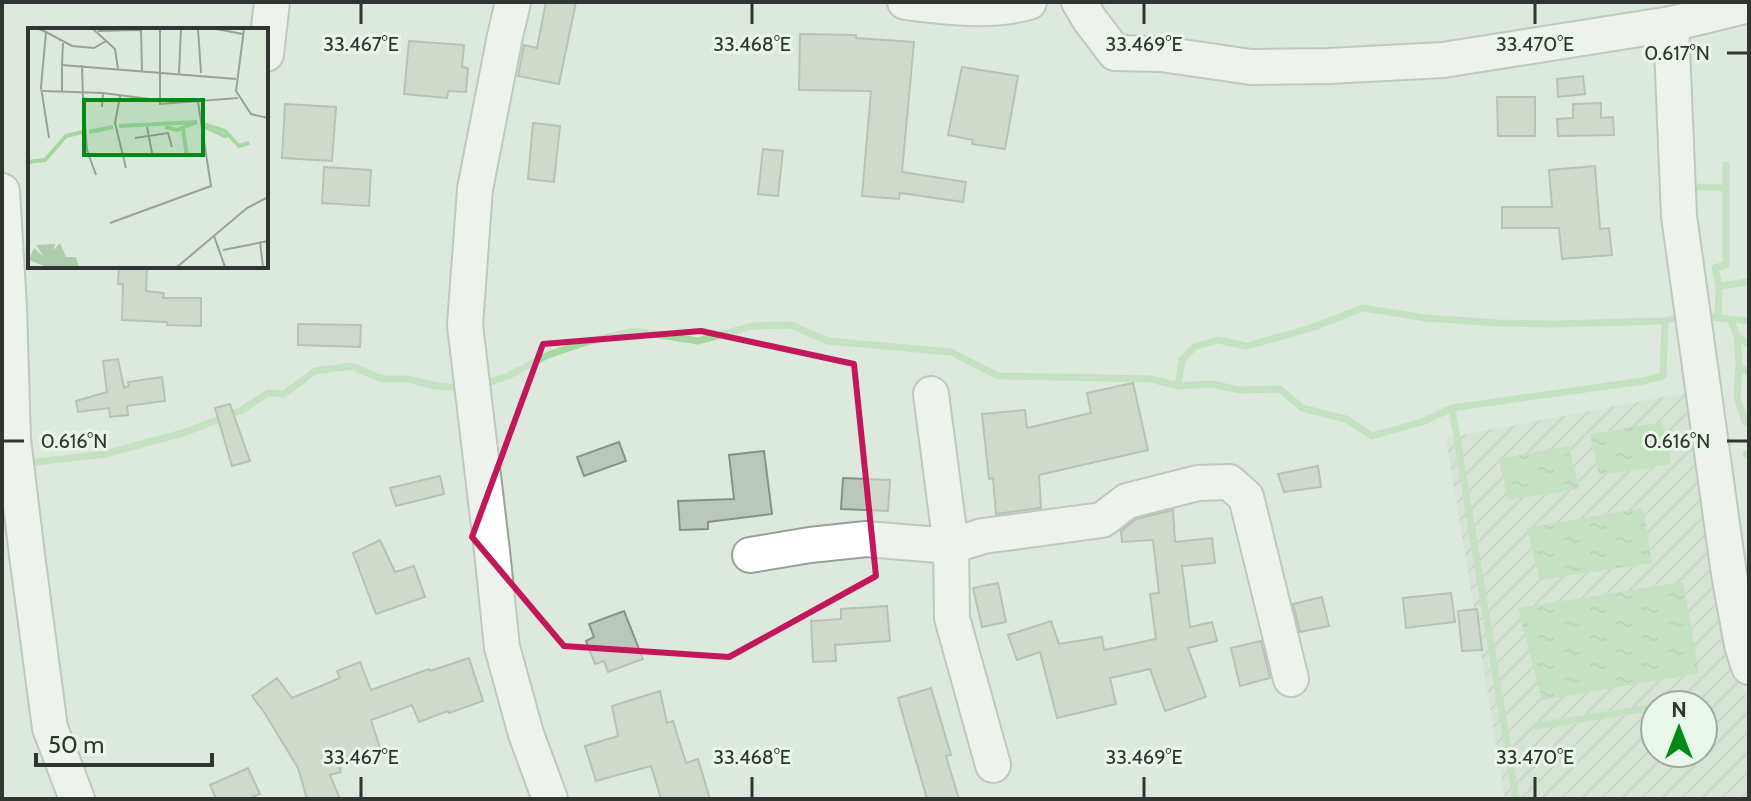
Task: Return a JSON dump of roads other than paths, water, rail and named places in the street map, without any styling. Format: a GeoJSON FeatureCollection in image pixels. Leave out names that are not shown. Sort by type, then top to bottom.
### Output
{"type":"FeatureCollection","features":[{"type":"Feature","properties":{"kind":"street"},"geometry":{"type":"LineString","coordinates":[[268,37],[272,2]]}},
{"type":"Feature","properties":{"kind":"street"},"geometry":{"type":"LineString","coordinates":[[513,2],[475,189],[465,325],[502,647],[526,734],[550,799]]}},
{"type":"Feature","properties":{"kind":"street"},"geometry":{"type":"LineString","coordinates":[[905,2],[961,9],[1029,2]]}},
{"type":"Feature","properties":{"kind":"street"},"geometry":{"type":"LineString","coordinates":[[1079,2],[1115,53],[1161,54],[1251,67],[1443,60],[1671,24],[1749,5]]}},
{"type":"Feature","properties":{"kind":"street"},"geometry":{"type":"LineString","coordinates":[[1671,24],[1679,216],[1729,574],[1749,667]]}},
{"type":"Feature","properties":{"kind":"street"},"geometry":{"type":"LineString","coordinates":[[2,191],[16,464],[50,728],[77,799]]}},
{"type":"Feature","properties":{"kind":"street"},"geometry":{"type":"LineString","coordinates":[[931,394],[951,546],[952,618],[993,765]]}},
{"type":"Feature","properties":{"kind":"street"},"geometry":{"type":"LineString","coordinates":[[750,555],[866,539],[951,546],[983,536],[1102,520],[1127,501],[1198,483],[1229,482],[1246,497],[1291,679]]}},
{"type":"Feature","properties":{"kind":"water"},"geometry":{"type":"Polygon","coordinates":[[[1662,422],[1671,464],[1599,475],[1590,434],[1662,422]]]}},
{"type":"Feature","properties":{"kind":"water"},"geometry":{"type":"Polygon","coordinates":[[[1569,446],[1579,489],[1508,500],[1499,459],[1569,446]]]}},
{"type":"Feature","properties":{"kind":"water"},"geometry":{"type":"Polygon","coordinates":[[[1643,508],[1652,563],[1540,580],[1527,528],[1643,508]]]}},
{"type":"Feature","properties":{"kind":"water"},"geometry":{"type":"Polygon","coordinates":[[[1683,582],[1699,673],[1542,700],[1518,608],[1683,582]]]}},
{"type":"Feature","properties":{"kind":"waterway"},"geometry":{"type":"LineString","coordinates":[[1718,318],[1719,286],[1715,268],[1726,265],[1726,165]]}},
{"type":"Feature","properties":{"kind":"waterway"},"geometry":{"type":"LineString","coordinates":[[1700,187],[1726,188]]}},
{"type":"Feature","properties":{"kind":"waterway"},"geometry":{"type":"LineString","coordinates":[[1719,286],[1749,282]]}},
{"type":"Feature","properties":{"kind":"waterway"},"geometry":{"type":"LineString","coordinates":[[482,385],[508,376],[548,355],[634,331],[698,341],[753,326],[791,325],[828,341],[951,352],[998,376],[1151,379],[1178,386],[1182,360],[1194,347],[1218,340],[1247,346],[1311,328],[1363,308],[1426,318],[1497,323],[1665,321],[1678,317]]}},
{"type":"Feature","properties":{"kind":"waterway"},"geometry":{"type":"LineString","coordinates":[[1706,316],[1730,319],[1737,336],[1749,345]]}},
{"type":"Feature","properties":{"kind":"waterway"},"geometry":{"type":"LineString","coordinates":[[1730,319],[1749,321]]}},
{"type":"Feature","properties":{"kind":"waterway"},"geometry":{"type":"LineString","coordinates":[[1178,386],[1211,384],[1240,390],[1280,389],[1302,408],[1346,419],[1372,436],[1422,422],[1452,408],[1663,376],[1665,321]]}},
{"type":"Feature","properties":{"kind":"waterway"},"geometry":{"type":"LineString","coordinates":[[1737,336],[1739,366],[1749,373]]}},
{"type":"Feature","properties":{"kind":"waterway"},"geometry":{"type":"LineString","coordinates":[[27,463],[105,454],[186,432],[242,410],[268,393],[284,394],[315,371],[352,366],[382,379],[408,379],[462,388]]}},
{"type":"Feature","properties":{"kind":"waterway"},"geometry":{"type":"LineString","coordinates":[[1739,366],[1737,397],[1745,422],[1749,422]]}},
{"type":"Feature","properties":{"kind":"waterway"},"geometry":{"type":"LineString","coordinates":[[1452,408],[1516,799]]}},
{"type":"Feature","properties":{"kind":"waterway"},"geometry":{"type":"LineString","coordinates":[[1537,726],[1639,710]]}}]}
